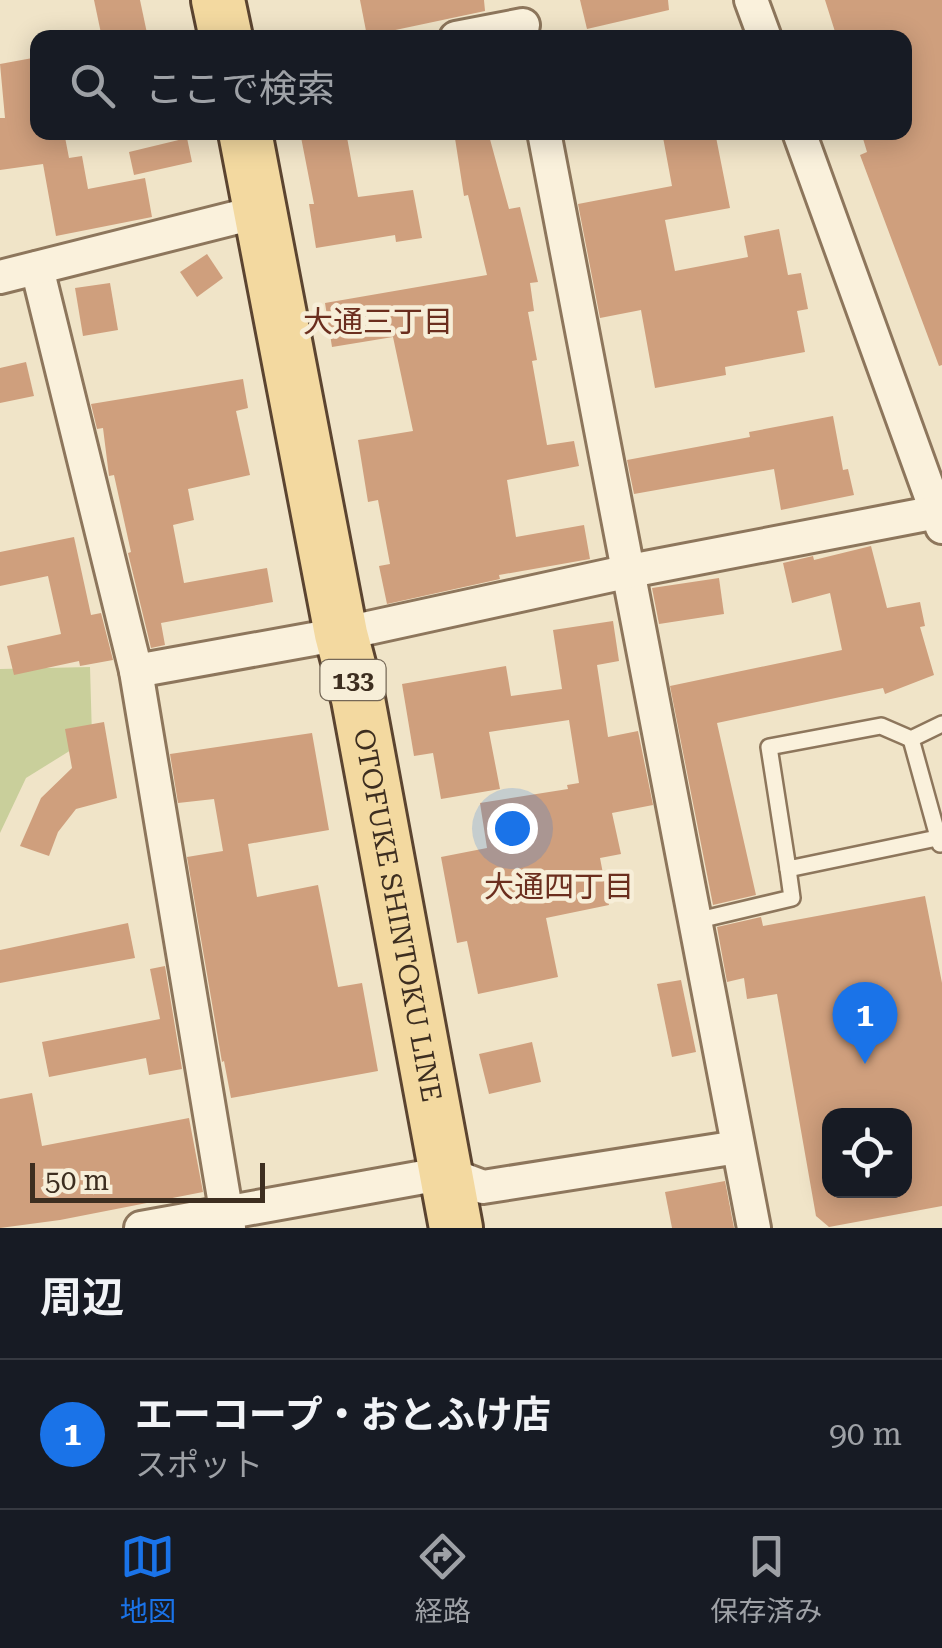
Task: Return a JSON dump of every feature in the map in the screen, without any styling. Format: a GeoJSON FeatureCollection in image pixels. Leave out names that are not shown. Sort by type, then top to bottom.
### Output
{"type":"FeatureCollection","features":[{"type":"Feature","properties":{"kind":"main road"},"geometry":{"type":"LineString","coordinates":[[218,0],[224,30]]}},
{"type":"Feature","properties":{"kind":"main road","name":"OTOFUKE SHINTOKU LINE"},"geometry":{"type":"LineString","coordinates":[[248,140],[341,634],[358,699],[456,1228]]}},
{"type":"Feature","properties":{"kind":"street"},"geometry":{"type":"LineString","coordinates":[[751,0],[762,30]]}},
{"type":"Feature","properties":{"kind":"street"},"geometry":{"type":"LineString","coordinates":[[487,30],[522,21]]}},
{"type":"Feature","properties":{"kind":"street"},"geometry":{"type":"LineString","coordinates":[[546,140],[754,1228]]}},
{"type":"Feature","properties":{"kind":"street"},"geometry":{"type":"LineString","coordinates":[[136,671],[341,634],[630,572],[940,516],[802,140]]}},
{"type":"Feature","properties":{"kind":"street"},"geometry":{"type":"LineString","coordinates":[[0,277],[262,211]]}},
{"type":"Feature","properties":{"kind":"street"},"geometry":{"type":"LineString","coordinates":[[37,268],[136,671],[228,1220]]}},
{"type":"Feature","properties":{"kind":"street"},"geometry":{"type":"LineString","coordinates":[[141,1228],[228,1220],[446,1173],[483,1187],[738,1147]]}},
{"type":"Feature","properties":{"kind":"lane"},"geometry":{"type":"LineString","coordinates":[[695,921],[792,898],[769,747],[880,726],[912,738],[942,724]]}},
{"type":"Feature","properties":{"kind":"lane"},"geometry":{"type":"LineString","coordinates":[[788,869],[940,843],[912,738]]}},
{"type":"Feature","properties":{"kind":"green space"},"geometry":{"type":"Polygon","coordinates":[[[90,667],[92,737],[26,778],[0,833],[0,669],[90,667]]]}},
{"type":"Feature","properties":{"kind":"building"},"geometry":{"type":"Polygon","coordinates":[[[94,0],[140,0],[146,30],[100,30],[94,0]]]}},
{"type":"Feature","properties":{"kind":"building"},"geometry":{"type":"Polygon","coordinates":[[[360,0],[484,0],[485,11],[395,30],[366,30],[360,0]]]}},
{"type":"Feature","properties":{"kind":"building"},"geometry":{"type":"Polygon","coordinates":[[[580,0],[668,0],[669,10],[587,29],[580,0]]]}},
{"type":"Feature","properties":{"kind":"building"},"geometry":{"type":"Polygon","coordinates":[[[825,0],[942,0],[939,366],[860,155],[867,152],[863,140],[912,140],[912,30],[834,30],[825,0]]]}},
{"type":"Feature","properties":{"kind":"building"},"geometry":{"type":"Polygon","coordinates":[[[30,58],[30,140],[66,140],[69,158],[82,156],[88,189],[145,178],[152,217],[56,236],[43,164],[0,170],[0,118],[5,118],[0,64],[30,58]]]}},
{"type":"Feature","properties":{"kind":"building"},"geometry":{"type":"Polygon","coordinates":[[[187,140],[192,162],[134,175],[129,152],[187,140]]]}},
{"type":"Feature","properties":{"kind":"building"},"geometry":{"type":"Polygon","coordinates":[[[302,140],[347,140],[358,197],[413,190],[422,238],[396,242],[395,235],[316,248],[309,204],[314,204],[302,140]]]}},
{"type":"Feature","properties":{"kind":"building"},"geometry":{"type":"Polygon","coordinates":[[[455,140],[490,140],[509,209],[520,207],[538,282],[530,283],[534,311],[528,312],[547,445],[574,441],[579,466],[507,480],[516,537],[584,525],[590,559],[499,575],[500,579],[387,604],[379,566],[390,564],[378,500],[368,502],[358,440],[413,431],[393,337],[332,347],[325,303],[487,275],[468,195],[464,196],[455,140]]]}},
{"type":"Feature","properties":{"kind":"building"},"geometry":{"type":"Polygon","coordinates":[[[663,140],[717,140],[730,208],[665,220],[675,271],[748,257],[744,236],[779,229],[788,275],[801,273],[808,309],[797,311],[805,352],[725,367],[726,375],[655,388],[641,310],[600,318],[578,204],[672,186],[663,140]]]}},
{"type":"Feature","properties":{"kind":"building"},"geometry":{"type":"Polygon","coordinates":[[[207,254],[223,278],[197,297],[180,272],[207,254]]]}},
{"type":"Feature","properties":{"kind":"building"},"geometry":{"type":"Polygon","coordinates":[[[110,283],[118,330],[83,336],[75,288],[110,283]]]}},
{"type":"Feature","properties":{"kind":"building"},"geometry":{"type":"Polygon","coordinates":[[[26,362],[34,396],[0,403],[0,368],[26,362]]]}},
{"type":"Feature","properties":{"kind":"building"},"geometry":{"type":"Polygon","coordinates":[[[243,379],[248,408],[236,411],[250,475],[188,489],[194,520],[173,525],[184,583],[267,568],[273,602],[161,623],[165,645],[151,648],[114,475],[109,476],[103,428],[97,429],[91,404],[243,379]]]}},
{"type":"Feature","properties":{"kind":"building"},"geometry":{"type":"Polygon","coordinates":[[[833,416],[843,470],[848,469],[854,495],[781,510],[774,469],[634,494],[627,460],[750,437],[749,432],[833,416]]]}},
{"type":"Feature","properties":{"kind":"building"},"geometry":{"type":"Polygon","coordinates":[[[74,537],[91,615],[101,613],[113,660],[80,666],[79,661],[14,675],[7,646],[61,634],[48,576],[0,586],[0,552],[74,537]]]}},
{"type":"Feature","properties":{"kind":"building"},"geometry":{"type":"Polygon","coordinates":[[[871,546],[887,608],[920,602],[925,626],[920,627],[934,675],[885,694],[883,688],[717,723],[756,895],[713,905],[670,686],[842,650],[830,593],[792,603],[783,563],[871,546]]]}},
{"type":"Feature","properties":{"kind":"building"},"geometry":{"type":"Polygon","coordinates":[[[719,578],[724,614],[659,624],[652,588],[719,578]]]}},
{"type":"Feature","properties":{"kind":"building"},"geometry":{"type":"Polygon","coordinates":[[[613,621],[619,661],[597,665],[608,737],[638,731],[653,805],[612,813],[621,854],[600,858],[609,905],[546,918],[558,977],[478,994],[467,941],[457,943],[441,857],[487,848],[480,803],[568,789],[567,785],[579,783],[569,720],[489,732],[500,789],[441,799],[433,753],[414,756],[402,684],[506,666],[511,696],[562,689],[553,630],[613,621]]]}},
{"type":"Feature","properties":{"kind":"building"},"geometry":{"type":"Polygon","coordinates":[[[104,722],[117,798],[76,809],[58,832],[49,856],[20,846],[41,798],[72,768],[65,729],[104,722]]]}},
{"type":"Feature","properties":{"kind":"building"},"geometry":{"type":"Polygon","coordinates":[[[312,733],[329,830],[248,844],[257,897],[318,885],[338,987],[362,983],[378,1071],[231,1098],[187,857],[223,851],[214,799],[178,803],[170,754],[312,733]]]}},
{"type":"Feature","properties":{"kind":"building"},"geometry":{"type":"Polygon","coordinates":[[[925,896],[942,983],[942,1206],[829,1227],[816,1216],[777,994],[747,999],[744,978],[727,982],[717,927],[761,917],[763,926],[925,896]]]}},
{"type":"Feature","properties":{"kind":"building"},"geometry":{"type":"Polygon","coordinates":[[[128,923],[135,958],[0,983],[0,950],[128,923]]]}},
{"type":"Feature","properties":{"kind":"building"},"geometry":{"type":"Polygon","coordinates":[[[165,966],[182,1069],[149,1075],[146,1058],[49,1077],[42,1042],[160,1019],[150,969],[165,966]]]}},
{"type":"Feature","properties":{"kind":"building"},"geometry":{"type":"Polygon","coordinates":[[[681,980],[696,1052],[672,1057],[657,984],[681,980]]]}},
{"type":"Feature","properties":{"kind":"building"},"geometry":{"type":"Polygon","coordinates":[[[532,1042],[541,1082],[489,1094],[479,1054],[532,1042]]]}},
{"type":"Feature","properties":{"kind":"building"},"geometry":{"type":"Polygon","coordinates":[[[32,1093],[42,1146],[189,1118],[203,1192],[0,1228],[0,1099],[32,1093]]]}},
{"type":"Feature","properties":{"kind":"building"},"geometry":{"type":"Polygon","coordinates":[[[725,1181],[734,1228],[672,1228],[665,1192],[725,1181]]]}},
{"type":"Feature","properties":{"kind":"place","name":"エーコープ・おとふけ店"},"geometry":{"type":"Point","coordinates":[865,1064]}},
{"type":"Feature","properties":{"kind":"district","name":"大通三丁目"},"geometry":{"type":"Point","coordinates":[378,321]}},
{"type":"Feature","properties":{"kind":"district","name":"大通四丁目"},"geometry":{"type":"Point","coordinates":[559,886]}}]}
